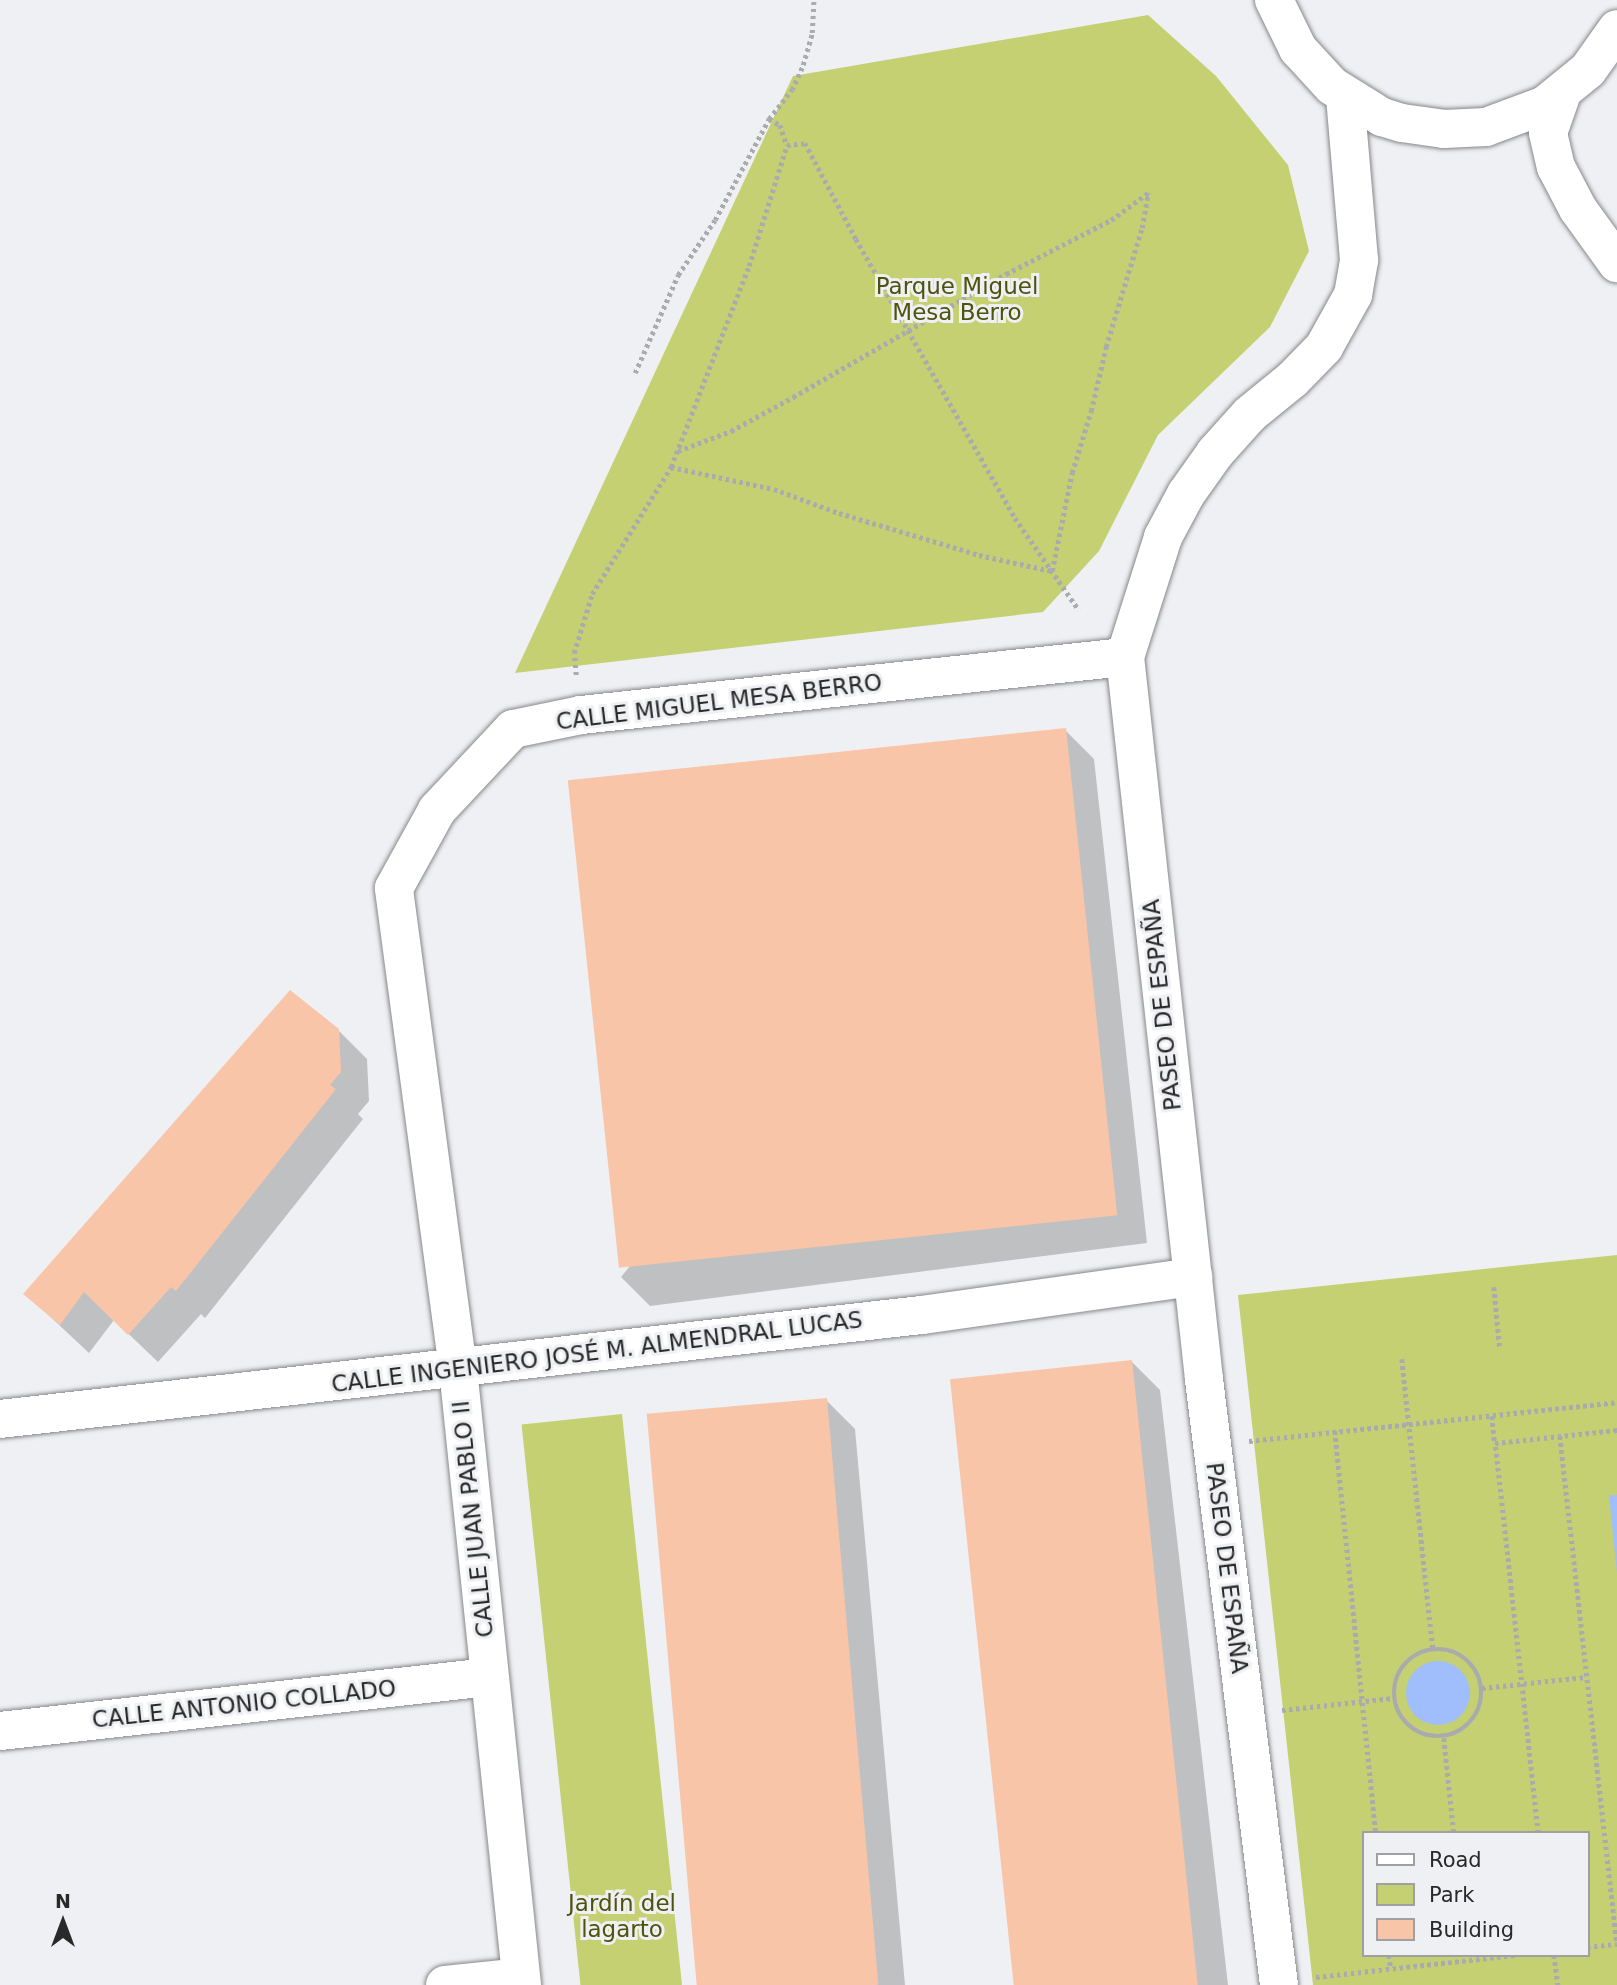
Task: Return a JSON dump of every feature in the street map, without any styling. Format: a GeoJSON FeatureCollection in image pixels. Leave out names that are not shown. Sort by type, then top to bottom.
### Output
{"type":"FeatureCollection","features":[{"type":"Feature","properties":{"kind":"street"},"geometry":{"type":"LineString","coordinates":[[1274,0],[1298,50],[1320,75],[1345,96],[1382,117],[1402,123],[1465,129],[1516,118],[1589,75]]}},
{"type":"Feature","properties":{"kind":"street"},"geometry":{"type":"LineString","coordinates":[[1617,29],[1589,75],[1548,132],[1556,167],[1578,209],[1617,263]]}},
{"type":"Feature","properties":{"kind":"street","name":"PASEO DE ESPAÑA"},"geometry":{"type":"LineString","coordinates":[[1296,1981],[1193,1276],[1125,657],[1163,537],[1186,494],[1215,453],[1250,414],[1293,379],[1324,347],[1353,295],[1359,260],[1345,96]]}},
{"type":"Feature","properties":{"kind":"street","name":"CALLE MIGUEL MESA BERRO"},"geometry":{"type":"LineString","coordinates":[[394,888],[437,810],[513,729],[581,715],[1125,657]]}},
{"type":"Feature","properties":{"kind":"street","name":"CALLE JUAN PABLO II"},"geometry":{"type":"LineString","coordinates":[[394,888],[458,1369],[522,1981]]}},
{"type":"Feature","properties":{"kind":"street","name":"CALLE INGENIERO JOSÉ M. ALMENDRAL LUCAS"},"geometry":{"type":"LineString","coordinates":[[0,1419],[922,1315],[1193,1276]]}},
{"type":"Feature","properties":{"kind":"street","name":"CALLE ANTONIO COLLADO"},"geometry":{"type":"LineString","coordinates":[[0,1731],[489,1677]]}},
{"type":"Feature","properties":{"kind":"street"},"geometry":{"type":"LineString","coordinates":[[445,1985],[522,1981]]}},
{"type":"Feature","properties":{"kind":"path"},"geometry":{"type":"LineString","coordinates":[[635,373],[678,275],[715,220],[769,119],[792,90],[803,65],[811,33],[814,0]]}},
{"type":"Feature","properties":{"kind":"path"},"geometry":{"type":"LineString","coordinates":[[577,676],[574,653],[592,594],[671,467],[749,266],[788,145],[780,125],[769,119]]}},
{"type":"Feature","properties":{"kind":"path"},"geometry":{"type":"LineString","coordinates":[[788,145],[805,143],[1014,518],[1079,610]]}},
{"type":"Feature","properties":{"kind":"path"},"geometry":{"type":"LineString","coordinates":[[677,451],[731,430],[1006,274],[1111,220],[1148,193],[1142,228],[1072,473],[1052,571]]}},
{"type":"Feature","properties":{"kind":"path"},"geometry":{"type":"LineString","coordinates":[[671,467],[774,489],[839,513],[979,555],[1052,571]]}},
{"type":"Feature","properties":{"kind":"path"},"geometry":{"type":"LineString","coordinates":[[1494,1287],[1500,1349]]}},
{"type":"Feature","properties":{"kind":"path"},"geometry":{"type":"LineString","coordinates":[[1402,1359],[1433,1649]]}},
{"type":"Feature","properties":{"kind":"path"},"geometry":{"type":"LineString","coordinates":[[1242,1441],[1617,1402]]}},
{"type":"Feature","properties":{"kind":"path"},"geometry":{"type":"LineString","coordinates":[[1492,1416],[1538,1831]]}},
{"type":"Feature","properties":{"kind":"path"},"geometry":{"type":"LineString","coordinates":[[1495,1443],[1617,1430]]}},
{"type":"Feature","properties":{"kind":"path"},"geometry":{"type":"LineString","coordinates":[[1335,1432],[1376,1831]]}},
{"type":"Feature","properties":{"kind":"path"},"geometry":{"type":"LineString","coordinates":[[1560,1436],[1617,1944],[1589,1947]]}},
{"type":"Feature","properties":{"kind":"path"},"geometry":{"type":"LineString","coordinates":[[1433,1649],[1460,1654],[1471,1663],[1482,1688],[1477,1715],[1468,1726],[1444,1738],[1429,1737],[1404,1724],[1393,1698],[1395,1681],[1403,1665],[1416,1654],[1433,1649]]}},
{"type":"Feature","properties":{"kind":"path"},"geometry":{"type":"LineString","coordinates":[[1482,1688],[1586,1677]]}},
{"type":"Feature","properties":{"kind":"path"},"geometry":{"type":"LineString","coordinates":[[1283,1710],[1393,1698]]}},
{"type":"Feature","properties":{"kind":"path"},"geometry":{"type":"LineString","coordinates":[[1444,1738],[1454,1831]]}},
{"type":"Feature","properties":{"kind":"path"},"geometry":{"type":"LineString","coordinates":[[1389,1957],[1391,1969]]}},
{"type":"Feature","properties":{"kind":"path"},"geometry":{"type":"LineString","coordinates":[[1553,1957],[1558,1985]]}},
{"type":"Feature","properties":{"kind":"path"},"geometry":{"type":"LineString","coordinates":[[1296,1981],[1469,1958]]}},
{"type":"Feature","properties":{"kind":"green space","name":"Parque Miguel Mesa Berro"},"geometry":{"type":"Polygon","coordinates":[[[1148,15],[1216,76],[1288,165],[1309,251],[1270,327],[1158,435],[1099,551],[1043,612],[515,673],[793,76],[1148,15]]]}},
{"type":"Feature","properties":{"kind":"green space"},"geometry":{"type":"Polygon","coordinates":[[[1617,1255],[1617,1985],[1313,1985],[1238,1295],[1617,1255]]]}},
{"type":"Feature","properties":{"kind":"green space","name":"Jardín del lagarto"},"geometry":{"type":"Polygon","coordinates":[[[622,1414],[682,1985],[580,1985],[522,1425],[622,1414]]]}},
{"type":"Feature","properties":{"kind":"water"},"geometry":{"type":"Polygon","coordinates":[[[1609,1495],[1617,1495],[1617,1573],[1609,1495]]]}},
{"type":"Feature","properties":{"kind":"water"},"geometry":{"type":"Polygon","coordinates":[[[1438,1661],[1456,1667],[1464,1675],[1470,1693],[1464,1711],[1456,1719],[1438,1725],[1420,1719],[1412,1711],[1406,1693],[1412,1675],[1420,1667],[1438,1661]]]}},
{"type":"Feature","properties":{"kind":"building"},"geometry":{"type":"Polygon","coordinates":[[[1066,728],[1117,1215],[619,1268],[568,780],[1066,728]]]}},
{"type":"Feature","properties":{"kind":"building"},"geometry":{"type":"Polygon","coordinates":[[[290,990],[339,1029],[341,1072],[330,1085],[336,1089],[176,1291],[171,1287],[128,1335],[84,1292],[60,1325],[23,1294],[290,990]]]}},
{"type":"Feature","properties":{"kind":"building"},"geometry":{"type":"Polygon","coordinates":[[[1132,1360],[1198,1985],[1014,1985],[950,1379],[1132,1360]]]}},
{"type":"Feature","properties":{"kind":"building"},"geometry":{"type":"Polygon","coordinates":[[[827,1398],[878,1985],[697,1985],[647,1414],[827,1398]]]}}]}
